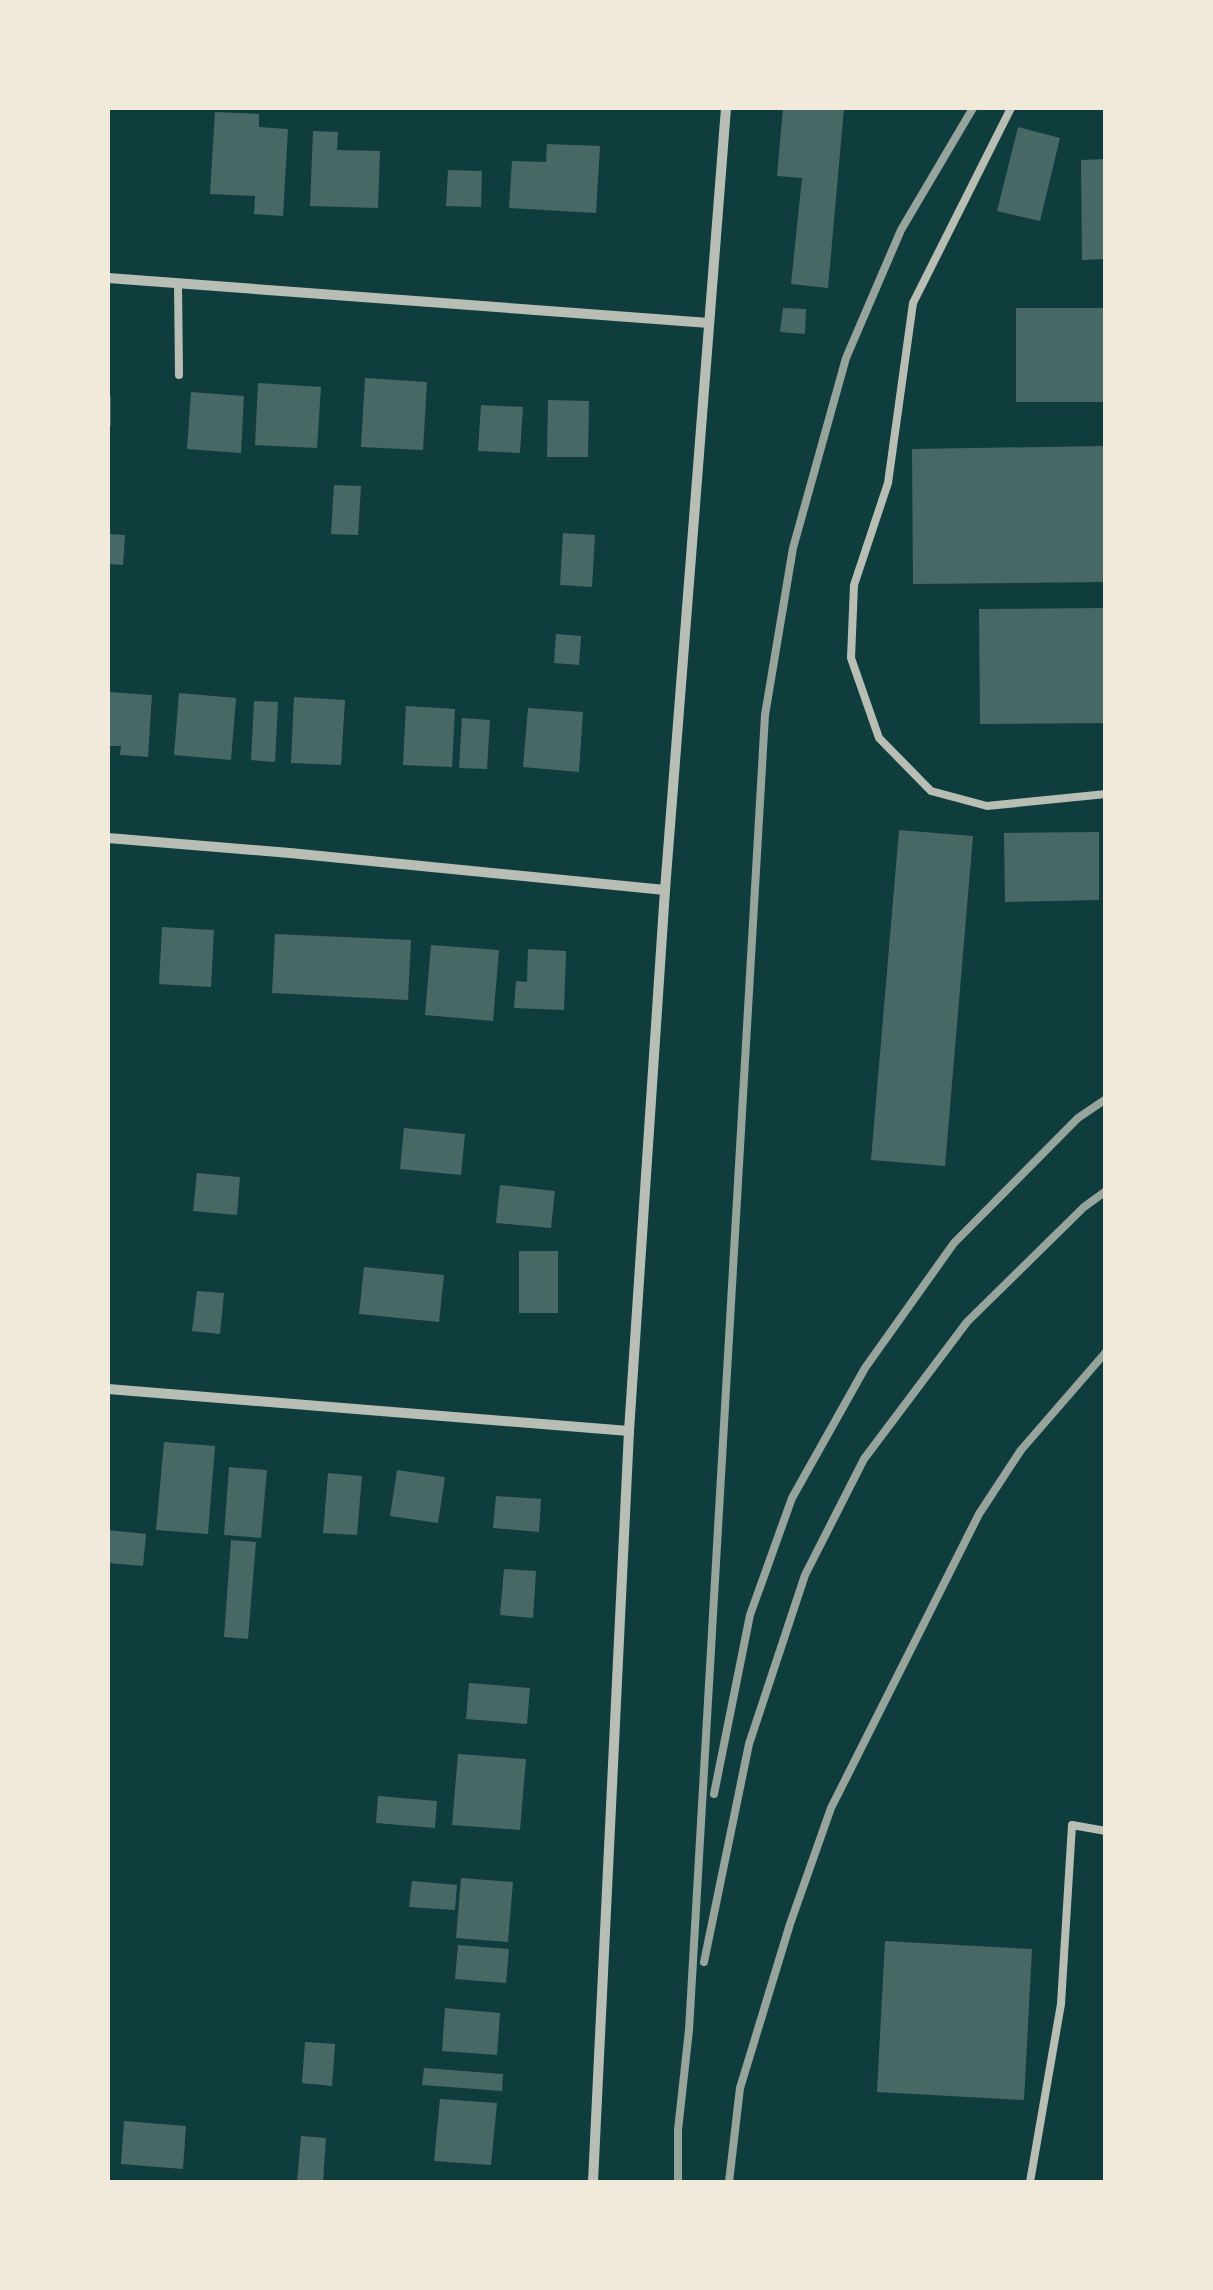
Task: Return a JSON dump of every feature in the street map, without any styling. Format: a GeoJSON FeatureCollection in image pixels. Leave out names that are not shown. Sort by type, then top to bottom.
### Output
{"type":"FeatureCollection","features":[{"type":"Feature","properties":{"kind":"street"},"geometry":{"type":"LineString","coordinates":[[593,2182],[628,1432],[665,890],[726,108]]}},
{"type":"Feature","properties":{"kind":"street"},"geometry":{"type":"LineString","coordinates":[[108,278],[709,323]]}},
{"type":"Feature","properties":{"kind":"street"},"geometry":{"type":"LineString","coordinates":[[108,838],[665,890]]}},
{"type":"Feature","properties":{"kind":"street"},"geometry":{"type":"LineString","coordinates":[[108,1389],[628,1432]]}},
{"type":"Feature","properties":{"kind":"lane"},"geometry":{"type":"LineString","coordinates":[[1011,108],[913,302],[888,483],[854,585],[851,658],[879,738],[932,791],[987,806],[1106,794]]}},
{"type":"Feature","properties":{"kind":"lane"},"geometry":{"type":"LineString","coordinates":[[178,283],[179,374]]}},
{"type":"Feature","properties":{"kind":"lane"},"geometry":{"type":"LineString","coordinates":[[1030,2182],[1061,2004],[1072,1825],[1106,1831]]}},
{"type":"Feature","properties":{"kind":"building"},"geometry":{"type":"Polygon","coordinates":[[[783,108],[844,108],[828,288],[791,284],[802,178],[777,176],[783,108]]]}},
{"type":"Feature","properties":{"kind":"building"},"geometry":{"type":"Polygon","coordinates":[[[215,112],[259,114],[259,127],[288,129],[283,216],[254,214],[255,196],[210,194],[215,112]]]}},
{"type":"Feature","properties":{"kind":"building"},"geometry":{"type":"Polygon","coordinates":[[[1018,127],[1060,138],[1040,221],[997,211],[1018,127]]]}},
{"type":"Feature","properties":{"kind":"building"},"geometry":{"type":"Polygon","coordinates":[[[313,131],[338,132],[337,150],[380,151],[378,208],[310,206],[313,131]]]}},
{"type":"Feature","properties":{"kind":"building"},"geometry":{"type":"Polygon","coordinates":[[[547,144],[600,146],[596,213],[509,208],[512,161],[546,162],[547,144]]]}},
{"type":"Feature","properties":{"kind":"building"},"geometry":{"type":"Polygon","coordinates":[[[1106,159],[1106,259],[1082,260],[1081,160],[1106,159]]]}},
{"type":"Feature","properties":{"kind":"building"},"geometry":{"type":"Polygon","coordinates":[[[448,170],[482,171],[481,207],[446,206],[448,170]]]}},
{"type":"Feature","properties":{"kind":"building"},"geometry":{"type":"Polygon","coordinates":[[[783,308],[806,309],[805,334],[780,332],[783,308]]]}},
{"type":"Feature","properties":{"kind":"building"},"geometry":{"type":"Polygon","coordinates":[[[1016,308],[1106,308],[1106,402],[1016,402],[1016,308]]]}},
{"type":"Feature","properties":{"kind":"building"},"geometry":{"type":"Polygon","coordinates":[[[365,378],[427,382],[423,450],[361,447],[365,378]]]}},
{"type":"Feature","properties":{"kind":"building"},"geometry":{"type":"Polygon","coordinates":[[[258,383],[321,387],[317,448],[255,445],[258,383]]]}},
{"type":"Feature","properties":{"kind":"building"},"geometry":{"type":"Polygon","coordinates":[[[191,392],[244,396],[241,453],[187,449],[191,392]]]}},
{"type":"Feature","properties":{"kind":"building"},"geometry":{"type":"Polygon","coordinates":[[[111,396],[111,426],[108,426],[111,396]]]}},
{"type":"Feature","properties":{"kind":"building"},"geometry":{"type":"Polygon","coordinates":[[[548,400],[589,401],[588,457],[547,457],[548,400]]]}},
{"type":"Feature","properties":{"kind":"building"},"geometry":{"type":"Polygon","coordinates":[[[481,405],[523,407],[520,453],[478,451],[481,405]]]}},
{"type":"Feature","properties":{"kind":"building"},"geometry":{"type":"Polygon","coordinates":[[[1106,446],[1106,582],[913,584],[912,449],[1106,446]]]}},
{"type":"Feature","properties":{"kind":"building"},"geometry":{"type":"Polygon","coordinates":[[[334,485],[361,486],[358,535],[331,534],[334,485]]]}},
{"type":"Feature","properties":{"kind":"building"},"geometry":{"type":"Polygon","coordinates":[[[563,533],[595,535],[592,587],[560,585],[563,533]]]}},
{"type":"Feature","properties":{"kind":"building"},"geometry":{"type":"Polygon","coordinates":[[[108,534],[125,535],[123,565],[108,564],[108,534]]]}},
{"type":"Feature","properties":{"kind":"building"},"geometry":{"type":"Polygon","coordinates":[[[1106,608],[1106,723],[980,724],[979,609],[1106,608]]]}},
{"type":"Feature","properties":{"kind":"building"},"geometry":{"type":"Polygon","coordinates":[[[556,634],[581,636],[579,665],[554,663],[556,634]]]}},
{"type":"Feature","properties":{"kind":"building"},"geometry":{"type":"Polygon","coordinates":[[[108,692],[152,695],[148,757],[120,755],[121,746],[108,746],[108,692]]]}},
{"type":"Feature","properties":{"kind":"building"},"geometry":{"type":"Polygon","coordinates":[[[179,693],[236,698],[231,760],[174,755],[179,693]]]}},
{"type":"Feature","properties":{"kind":"building"},"geometry":{"type":"Polygon","coordinates":[[[294,697],[345,700],[341,765],[291,763],[294,697]]]}},
{"type":"Feature","properties":{"kind":"building"},"geometry":{"type":"Polygon","coordinates":[[[254,701],[278,702],[275,762],[251,760],[254,701]]]}},
{"type":"Feature","properties":{"kind":"building"},"geometry":{"type":"Polygon","coordinates":[[[406,706],[455,709],[452,767],[403,765],[406,706]]]}},
{"type":"Feature","properties":{"kind":"building"},"geometry":{"type":"Polygon","coordinates":[[[528,708],[583,712],[579,772],[523,767],[528,708]]]}},
{"type":"Feature","properties":{"kind":"building"},"geometry":{"type":"Polygon","coordinates":[[[462,718],[490,720],[487,769],[459,768],[462,718]]]}},
{"type":"Feature","properties":{"kind":"building"},"geometry":{"type":"Polygon","coordinates":[[[899,830],[973,836],[945,1166],[871,1160],[899,830]]]}},
{"type":"Feature","properties":{"kind":"building"},"geometry":{"type":"Polygon","coordinates":[[[1099,832],[1099,900],[1005,902],[1004,833],[1099,832]]]}},
{"type":"Feature","properties":{"kind":"building"},"geometry":{"type":"Polygon","coordinates":[[[162,927],[214,930],[211,987],[159,984],[162,927]]]}},
{"type":"Feature","properties":{"kind":"building"},"geometry":{"type":"Polygon","coordinates":[[[275,934],[411,940],[408,1000],[272,993],[275,934]]]}},
{"type":"Feature","properties":{"kind":"building"},"geometry":{"type":"Polygon","coordinates":[[[431,945],[499,950],[493,1021],[425,1015],[431,945]]]}},
{"type":"Feature","properties":{"kind":"building"},"geometry":{"type":"Polygon","coordinates":[[[528,949],[566,951],[564,1010],[514,1008],[516,981],[527,982],[528,949]]]}},
{"type":"Feature","properties":{"kind":"building"},"geometry":{"type":"Polygon","coordinates":[[[404,1128],[465,1134],[461,1175],[400,1169],[404,1128]]]}},
{"type":"Feature","properties":{"kind":"building"},"geometry":{"type":"Polygon","coordinates":[[[197,1173],[240,1177],[237,1215],[193,1211],[197,1173]]]}},
{"type":"Feature","properties":{"kind":"building"},"geometry":{"type":"Polygon","coordinates":[[[500,1185],[555,1191],[551,1228],[496,1223],[500,1185]]]}},
{"type":"Feature","properties":{"kind":"building"},"geometry":{"type":"Polygon","coordinates":[[[519,1251],[558,1251],[558,1313],[519,1313],[519,1251]]]}},
{"type":"Feature","properties":{"kind":"building"},"geometry":{"type":"Polygon","coordinates":[[[364,1267],[444,1275],[439,1322],[359,1314],[364,1267]]]}},
{"type":"Feature","properties":{"kind":"building"},"geometry":{"type":"Polygon","coordinates":[[[197,1291],[224,1293],[220,1334],[192,1331],[197,1291]]]}},
{"type":"Feature","properties":{"kind":"building"},"geometry":{"type":"Polygon","coordinates":[[[164,1442],[215,1446],[208,1534],[156,1530],[164,1442]]]}},
{"type":"Feature","properties":{"kind":"building"},"geometry":{"type":"Polygon","coordinates":[[[229,1467],[267,1470],[261,1538],[224,1535],[229,1467]]]}},
{"type":"Feature","properties":{"kind":"building"},"geometry":{"type":"Polygon","coordinates":[[[397,1470],[445,1477],[438,1523],[390,1516],[397,1470]]]}},
{"type":"Feature","properties":{"kind":"building"},"geometry":{"type":"Polygon","coordinates":[[[328,1473],[362,1476],[357,1535],[323,1533],[328,1473]]]}},
{"type":"Feature","properties":{"kind":"building"},"geometry":{"type":"Polygon","coordinates":[[[496,1496],[541,1499],[539,1532],[493,1528],[496,1496]]]}},
{"type":"Feature","properties":{"kind":"building"},"geometry":{"type":"Polygon","coordinates":[[[108,1530],[146,1534],[143,1566],[108,1563],[108,1530]]]}},
{"type":"Feature","properties":{"kind":"building"},"geometry":{"type":"Polygon","coordinates":[[[231,1540],[256,1542],[248,1639],[224,1637],[231,1540]]]}},
{"type":"Feature","properties":{"kind":"building"},"geometry":{"type":"Polygon","coordinates":[[[504,1569],[536,1571],[533,1618],[500,1615],[504,1569]]]}},
{"type":"Feature","properties":{"kind":"building"},"geometry":{"type":"Polygon","coordinates":[[[469,1683],[530,1688],[527,1724],[466,1719],[469,1683]]]}},
{"type":"Feature","properties":{"kind":"building"},"geometry":{"type":"Polygon","coordinates":[[[458,1754],[526,1759],[520,1830],[452,1825],[458,1754]]]}},
{"type":"Feature","properties":{"kind":"building"},"geometry":{"type":"Polygon","coordinates":[[[378,1796],[437,1801],[435,1828],[376,1823],[378,1796]]]}},
{"type":"Feature","properties":{"kind":"building"},"geometry":{"type":"Polygon","coordinates":[[[461,1878],[513,1882],[508,1942],[456,1938],[461,1878]]]}},
{"type":"Feature","properties":{"kind":"building"},"geometry":{"type":"Polygon","coordinates":[[[412,1881],[457,1885],[455,1910],[409,1907],[412,1881]]]}},
{"type":"Feature","properties":{"kind":"building"},"geometry":{"type":"Polygon","coordinates":[[[885,1941],[1032,1949],[1024,2100],[877,2092],[885,1941]]]}},
{"type":"Feature","properties":{"kind":"building"},"geometry":{"type":"Polygon","coordinates":[[[458,1945],[509,1949],[506,1983],[455,1979],[458,1945]]]}},
{"type":"Feature","properties":{"kind":"building"},"geometry":{"type":"Polygon","coordinates":[[[445,2008],[500,2013],[497,2055],[442,2051],[445,2008]]]}},
{"type":"Feature","properties":{"kind":"building"},"geometry":{"type":"Polygon","coordinates":[[[305,2042],[335,2044],[332,2086],[302,2083],[305,2042]]]}},
{"type":"Feature","properties":{"kind":"building"},"geometry":{"type":"Polygon","coordinates":[[[424,2068],[503,2074],[502,2091],[422,2085],[424,2068]]]}},
{"type":"Feature","properties":{"kind":"building"},"geometry":{"type":"Polygon","coordinates":[[[440,2099],[497,2103],[491,2165],[434,2161],[440,2099]]]}},
{"type":"Feature","properties":{"kind":"building"},"geometry":{"type":"Polygon","coordinates":[[[124,2121],[186,2126],[183,2169],[121,2164],[124,2121]]]}},
{"type":"Feature","properties":{"kind":"building"},"geometry":{"type":"Polygon","coordinates":[[[301,2136],[326,2138],[323,2182],[297,2182],[301,2136]]]}},
{"type":"Feature","properties":{"kind":"railway"},"geometry":{"type":"LineString","coordinates":[[678,2182],[678,2130],[689,2030],[765,715],[793,548],[846,358],[901,230],[973,108]]}},
{"type":"Feature","properties":{"kind":"railway"},"geometry":{"type":"LineString","coordinates":[[714,1794],[750,1615],[792,1498],[865,1368],[954,1243],[1078,1118],[1106,1099]]}},
{"type":"Feature","properties":{"kind":"railway"},"geometry":{"type":"LineString","coordinates":[[704,1962],[749,1744],[805,1575],[864,1459],[967,1322],[1084,1207],[1106,1191]]}},
{"type":"Feature","properties":{"kind":"railway"},"geometry":{"type":"LineString","coordinates":[[729,2182],[740,2088],[790,1924],[831,1808],[979,1514],[1021,1450],[1106,1352]]}}]}
